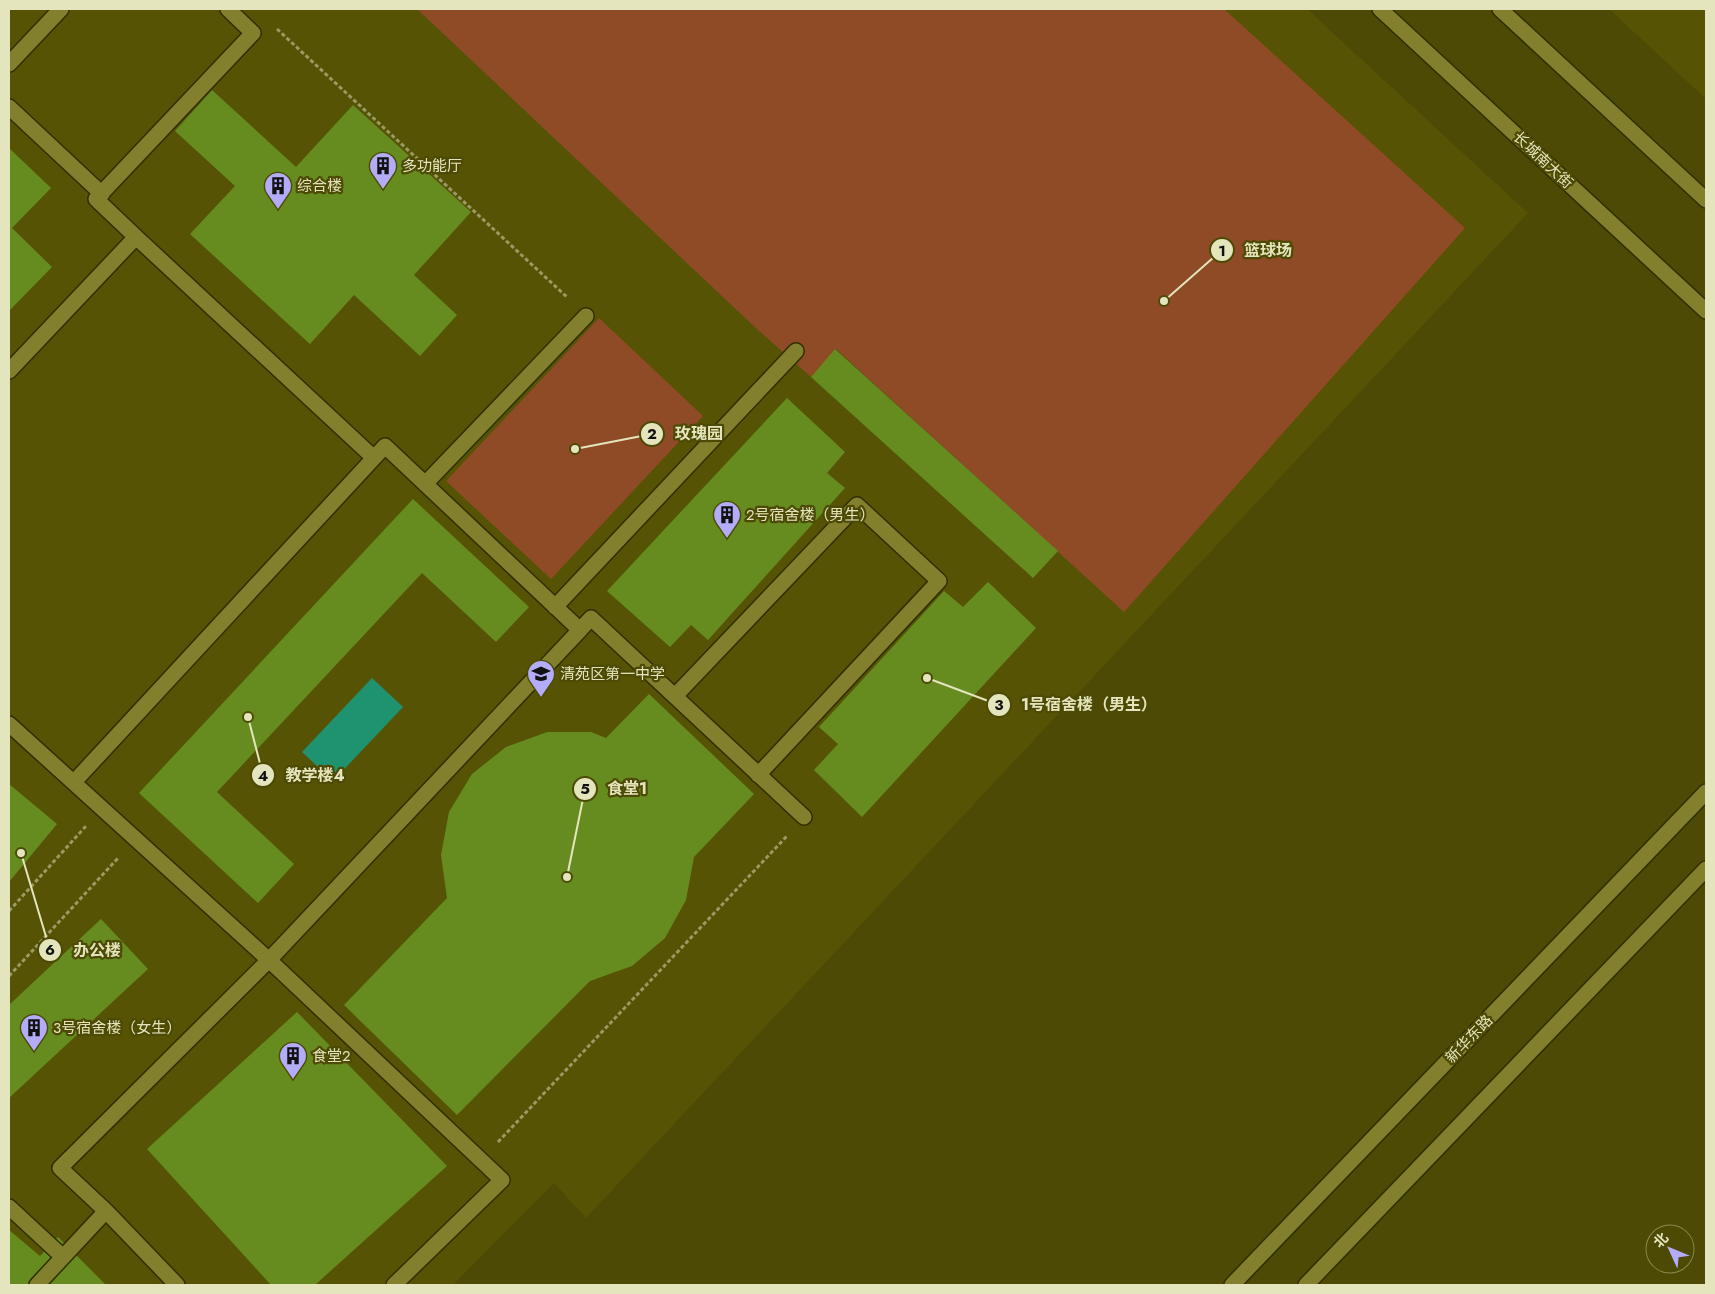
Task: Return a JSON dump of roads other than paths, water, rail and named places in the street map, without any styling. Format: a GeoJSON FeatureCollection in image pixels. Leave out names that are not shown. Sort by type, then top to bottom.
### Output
{"type":"FeatureCollection","features":[{"type":"Feature","properties":{"kind":"street"},"geometry":{"type":"LineString","coordinates":[[9,64],[61,9]]}},
{"type":"Feature","properties":{"kind":"street"},"geometry":{"type":"LineString","coordinates":[[228,9],[253,32],[96,200],[374,458]]}},
{"type":"Feature","properties":{"kind":"street","name":"长城南大街"},"geometry":{"type":"LineString","coordinates":[[1380,9],[1706,311]]}},
{"type":"Feature","properties":{"kind":"street"},"geometry":{"type":"LineString","coordinates":[[1500,9],[1706,200]]}},
{"type":"Feature","properties":{"kind":"street"},"geometry":{"type":"LineString","coordinates":[[9,106],[102,194]]}},
{"type":"Feature","properties":{"kind":"street"},"geometry":{"type":"LineString","coordinates":[[9,371],[136,237]]}},
{"type":"Feature","properties":{"kind":"street"},"geometry":{"type":"LineString","coordinates":[[425,484],[586,316]]}},
{"type":"Feature","properties":{"kind":"street"},"geometry":{"type":"LineString","coordinates":[[555,607],[796,351]]}},
{"type":"Feature","properties":{"kind":"street"},"geometry":{"type":"LineString","coordinates":[[74,782],[385,446],[580,630]]}},
{"type":"Feature","properties":{"kind":"street"},"geometry":{"type":"LineString","coordinates":[[675,696],[858,505],[939,580],[758,775]]}},
{"type":"Feature","properties":{"kind":"street"},"geometry":{"type":"LineString","coordinates":[[177,1285],[106,1210],[60,1168],[269,960],[591,618],[804,817]]}},
{"type":"Feature","properties":{"kind":"street"},"geometry":{"type":"LineString","coordinates":[[9,724],[269,960],[502,1180],[394,1285]]}},
{"type":"Feature","properties":{"kind":"street","name":"新华东路"},"geometry":{"type":"LineString","coordinates":[[1232,1285],[1706,792]]}},
{"type":"Feature","properties":{"kind":"street"},"geometry":{"type":"LineString","coordinates":[[1306,1285],[1706,869]]}},
{"type":"Feature","properties":{"kind":"street"},"geometry":{"type":"LineString","coordinates":[[9,1207],[63,1257]]}},
{"type":"Feature","properties":{"kind":"street"},"geometry":{"type":"LineString","coordinates":[[37,1285],[106,1210]]}},
{"type":"Feature","properties":{"kind":"place","name":"多功能厅"},"geometry":{"type":"Point","coordinates":[383,190]}},
{"type":"Feature","properties":{"kind":"place","name":"综合楼"},"geometry":{"type":"Point","coordinates":[278,210]}},
{"type":"Feature","properties":{"kind":"place","name":"篮球场"},"geometry":{"type":"Point","coordinates":[1164,301]}},
{"type":"Feature","properties":{"kind":"place","name":"玫瑰园"},"geometry":{"type":"Point","coordinates":[575,449]}},
{"type":"Feature","properties":{"kind":"place","name":"2号宿舍楼（男生）"},"geometry":{"type":"Point","coordinates":[727,539]}},
{"type":"Feature","properties":{"kind":"place","name":"1号宿舍楼（男生）"},"geometry":{"type":"Point","coordinates":[927,678]}},
{"type":"Feature","properties":{"kind":"place","name":"清苑区第一中学"},"geometry":{"type":"Point","coordinates":[541,698]}},
{"type":"Feature","properties":{"kind":"place","name":"教学楼4"},"geometry":{"type":"Point","coordinates":[248,717]}},
{"type":"Feature","properties":{"kind":"place","name":"办公楼"},"geometry":{"type":"Point","coordinates":[21,853]}},
{"type":"Feature","properties":{"kind":"place","name":"食堂1"},"geometry":{"type":"Point","coordinates":[567,877]}},
{"type":"Feature","properties":{"kind":"place","name":"3号宿舍楼（女生）"},"geometry":{"type":"Point","coordinates":[34,1052]}},
{"type":"Feature","properties":{"kind":"place","name":"食堂2"},"geometry":{"type":"Point","coordinates":[293,1080]}}]}
